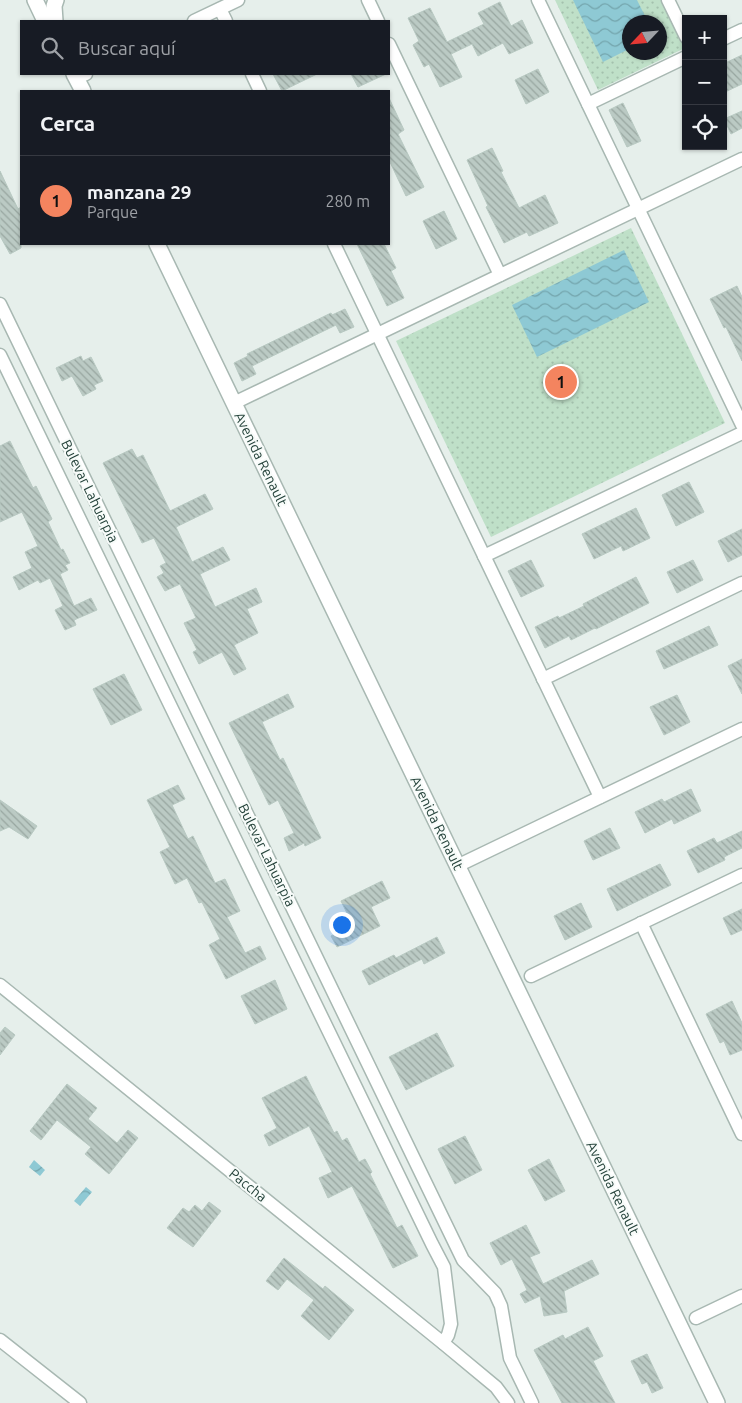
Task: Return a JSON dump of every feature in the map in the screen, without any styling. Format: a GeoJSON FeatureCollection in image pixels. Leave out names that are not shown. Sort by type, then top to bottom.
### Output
{"type":"FeatureCollection","features":[{"type":"Feature","properties":{"kind":"street"},"geometry":{"type":"LineString","coordinates":[[35,0],[45,20]]}},
{"type":"Feature","properties":{"kind":"street"},"geometry":{"type":"LineString","coordinates":[[55,20],[54,6],[56,0]]}},
{"type":"Feature","properties":{"kind":"street"},"geometry":{"type":"LineString","coordinates":[[196,20],[238,0]]}},
{"type":"Feature","properties":{"kind":"street"},"geometry":{"type":"LineString","coordinates":[[368,0],[378,20]]}},
{"type":"Feature","properties":{"kind":"street"},"geometry":{"type":"LineString","coordinates":[[538,0],[742,425]]}},
{"type":"Feature","properties":{"kind":"street"},"geometry":{"type":"LineString","coordinates":[[668,0],[682,29]]}},
{"type":"Feature","properties":{"kind":"street"},"geometry":{"type":"LineString","coordinates":[[220,8],[226,20]]}},
{"type":"Feature","properties":{"kind":"street"},"geometry":{"type":"LineString","coordinates":[[727,37],[742,30]]}},
{"type":"Feature","properties":{"kind":"street"},"geometry":{"type":"LineString","coordinates":[[390,46],[500,275]]}},
{"type":"Feature","properties":{"kind":"street"},"geometry":{"type":"LineString","coordinates":[[588,104],[682,59]]}},
{"type":"Feature","properties":{"kind":"street"},"geometry":{"type":"LineString","coordinates":[[252,75],[260,90]]}},
{"type":"Feature","properties":{"kind":"street"},"geometry":{"type":"LineString","coordinates":[[234,403],[742,158]]}},
{"type":"Feature","properties":{"kind":"street","name":"Avenida Renault"},"geometry":{"type":"LineString","coordinates":[[157,245],[717,1403]]}},
{"type":"Feature","properties":{"kind":"street"},"geometry":{"type":"LineString","coordinates":[[334,245],[600,797]]}},
{"type":"Feature","properties":{"kind":"street","name":"Bulevar Lahuarpia"},"geometry":{"type":"LineString","coordinates":[[0,304],[463,1260],[495,1293],[501,1306],[510,1358],[532,1403]]}},
{"type":"Feature","properties":{"kind":"street"},"geometry":{"type":"LineString","coordinates":[[0,355],[444,1267],[451,1324],[448,1335],[443,1343]]}},
{"type":"Feature","properties":{"kind":"street"},"geometry":{"type":"LineString","coordinates":[[484,556],[742,433]]}},
{"type":"Feature","properties":{"kind":"street"},"geometry":{"type":"LineString","coordinates":[[543,679],[742,583]]}},
{"type":"Feature","properties":{"kind":"street"},"geometry":{"type":"LineString","coordinates":[[457,866],[742,729]]}},
{"type":"Feature","properties":{"kind":"street"},"geometry":{"type":"LineString","coordinates":[[530,976],[742,875]]}},
{"type":"Feature","properties":{"kind":"street"},"geometry":{"type":"LineString","coordinates":[[641,924],[742,1134]]}},
{"type":"Feature","properties":{"kind":"street","name":"Paccha"},"geometry":{"type":"LineString","coordinates":[[0,985],[443,1343],[496,1387],[508,1403]]}},
{"type":"Feature","properties":{"kind":"street"},"geometry":{"type":"LineString","coordinates":[[444,1267],[463,1260]]}},
{"type":"Feature","properties":{"kind":"street"},"geometry":{"type":"LineString","coordinates":[[696,1318],[742,1296]]}},
{"type":"Feature","properties":{"kind":"street"},"geometry":{"type":"LineString","coordinates":[[0,1340],[80,1403]]}},
{"type":"Feature","properties":{"kind":"street"},"geometry":{"type":"LineString","coordinates":[[496,1387],[505,1386],[511,1381],[516,1371]]}},
{"type":"Feature","properties":{"kind":"green space"},"geometry":{"type":"Polygon","coordinates":[[[555,0],[661,0],[682,42],[682,49],[667,57],[667,15],[622,15],[622,60],[660,60],[598,90],[555,0]]]}},
{"type":"Feature","properties":{"kind":"green space"},"geometry":{"type":"Polygon","coordinates":[[[631,228],[725,423],[491,537],[396,341],[631,228]]]}},
{"type":"Feature","properties":{"kind":"water"},"geometry":{"type":"Polygon","coordinates":[[[573,0],[637,0],[644,15],[622,15],[622,52],[603,62],[573,0]]]}},
{"type":"Feature","properties":{"kind":"water"},"geometry":{"type":"Polygon","coordinates":[[[624,250],[649,302],[537,357],[512,305],[624,250]]]}},
{"type":"Feature","properties":{"kind":"water"},"geometry":{"type":"Polygon","coordinates":[[[34,1160],[45,1170],[40,1176],[29,1167],[34,1160]]]}},
{"type":"Feature","properties":{"kind":"water"},"geometry":{"type":"Polygon","coordinates":[[[86,1187],[92,1192],[80,1206],[74,1201],[86,1187]]]}},
{"type":"Feature","properties":{"kind":"building"},"geometry":{"type":"Polygon","coordinates":[[[500,2],[511,26],[522,20],[533,43],[509,54],[503,43],[478,56],[472,44],[451,54],[462,77],[440,87],[429,64],[424,67],[413,45],[419,41],[408,18],[430,8],[447,42],[484,24],[478,13],[500,2]]]}},
{"type":"Feature","properties":{"kind":"building"},"geometry":{"type":"Polygon","coordinates":[[[742,55],[742,84],[727,91],[727,62],[742,55]]]}},
{"type":"Feature","properties":{"kind":"building"},"geometry":{"type":"Polygon","coordinates":[[[538,69],[549,92],[526,104],[515,80],[538,69]]]}},
{"type":"Feature","properties":{"kind":"building"},"geometry":{"type":"Polygon","coordinates":[[[274,75],[315,75],[284,90],[281,90],[274,75]]]}},
{"type":"Feature","properties":{"kind":"building"},"geometry":{"type":"Polygon","coordinates":[[[352,75],[384,75],[358,87],[352,75]]]}},
{"type":"Feature","properties":{"kind":"building"},"geometry":{"type":"Polygon","coordinates":[[[390,100],[404,130],[398,134],[424,187],[406,196],[390,162],[390,100]]]}},
{"type":"Feature","properties":{"kind":"building"},"geometry":{"type":"Polygon","coordinates":[[[623,103],[641,141],[627,147],[609,110],[623,103]]]}},
{"type":"Feature","properties":{"kind":"building"},"geometry":{"type":"Polygon","coordinates":[[[742,111],[742,128],[731,134],[727,125],[727,118],[742,111]]]}},
{"type":"Feature","properties":{"kind":"building"},"geometry":{"type":"Polygon","coordinates":[[[492,148],[503,171],[501,172],[519,208],[545,195],[558,223],[529,236],[527,232],[504,243],[486,207],[488,206],[467,160],[492,148]]]}},
{"type":"Feature","properties":{"kind":"building"},"geometry":{"type":"Polygon","coordinates":[[[0,171],[18,209],[20,208],[21,248],[10,254],[0,236],[0,171]]]}},
{"type":"Feature","properties":{"kind":"building"},"geometry":{"type":"Polygon","coordinates":[[[444,211],[457,239],[436,249],[423,221],[444,211]]]}},
{"type":"Feature","properties":{"kind":"building"},"geometry":{"type":"Polygon","coordinates":[[[357,245],[384,245],[396,268],[391,271],[404,298],[387,306],[357,245]]]}},
{"type":"Feature","properties":{"kind":"building"},"geometry":{"type":"Polygon","coordinates":[[[737,286],[742,297],[742,361],[710,299],[737,286]]]}},
{"type":"Feature","properties":{"kind":"building"},"geometry":{"type":"Polygon","coordinates":[[[345,309],[354,327],[340,333],[336,325],[252,366],[256,374],[242,381],[234,363],[248,356],[247,354],[331,313],[332,315],[345,309]]]}},
{"type":"Feature","properties":{"kind":"building"},"geometry":{"type":"Polygon","coordinates":[[[81,356],[83,361],[91,357],[103,381],[94,385],[96,389],[83,396],[72,376],[62,381],[56,368],[81,356]]]}},
{"type":"Feature","properties":{"kind":"building"},"geometry":{"type":"Polygon","coordinates":[[[10,441],[33,488],[36,486],[52,519],[48,522],[61,550],[63,549],[70,563],[65,565],[68,570],[60,574],[74,606],[91,598],[97,610],[74,620],[76,625],[65,630],[55,610],[63,606],[50,578],[40,583],[38,580],[19,590],[13,577],[32,568],[25,552],[38,546],[22,512],[0,522],[0,446],[10,441]]]}},
{"type":"Feature","properties":{"kind":"building"},"geometry":{"type":"Polygon","coordinates":[[[132,449],[137,458],[143,455],[170,511],[205,494],[213,509],[176,527],[192,562],[223,547],[230,560],[200,574],[215,607],[256,588],[262,602],[247,609],[258,633],[234,645],[246,669],[234,675],[222,652],[199,664],[193,652],[197,650],[184,623],[196,618],[180,584],[165,591],[157,577],[164,573],[160,566],[166,563],[154,538],[142,543],[103,463],[132,449]]]}},
{"type":"Feature","properties":{"kind":"building"},"geometry":{"type":"Polygon","coordinates":[[[689,482],[704,512],[676,526],[662,495],[689,482]]]}},
{"type":"Feature","properties":{"kind":"building"},"geometry":{"type":"Polygon","coordinates":[[[636,508],[650,538],[623,551],[621,546],[594,559],[582,534],[636,508]]]}},
{"type":"Feature","properties":{"kind":"building"},"geometry":{"type":"Polygon","coordinates":[[[742,529],[742,555],[728,562],[718,541],[742,529]]]}},
{"type":"Feature","properties":{"kind":"building"},"geometry":{"type":"Polygon","coordinates":[[[531,560],[544,586],[521,597],[508,571],[531,560]]]}},
{"type":"Feature","properties":{"kind":"building"},"geometry":{"type":"Polygon","coordinates":[[[693,560],[703,580],[677,593],[667,572],[693,560]]]}},
{"type":"Feature","properties":{"kind":"building"},"geometry":{"type":"Polygon","coordinates":[[[636,577],[649,603],[571,640],[569,636],[545,648],[535,627],[584,606],[583,604],[636,577]]]}},
{"type":"Feature","properties":{"kind":"building"},"geometry":{"type":"Polygon","coordinates":[[[709,626],[718,645],[664,669],[656,651],[709,626]]]}},
{"type":"Feature","properties":{"kind":"building"},"geometry":{"type":"Polygon","coordinates":[[[742,659],[742,694],[728,666],[742,659]]]}},
{"type":"Feature","properties":{"kind":"building"},"geometry":{"type":"Polygon","coordinates":[[[124,674],[142,710],[111,725],[93,689],[124,674]]]}},
{"type":"Feature","properties":{"kind":"building"},"geometry":{"type":"Polygon","coordinates":[[[288,694],[294,707],[262,722],[280,760],[283,758],[321,838],[305,846],[304,843],[289,851],[284,838],[294,833],[278,800],[269,805],[229,723],[288,694]]]}},
{"type":"Feature","properties":{"kind":"building"},"geometry":{"type":"Polygon","coordinates":[[[677,695],[690,722],[664,735],[650,707],[677,695]]]}},
{"type":"Feature","properties":{"kind":"building"},"geometry":{"type":"Polygon","coordinates":[[[178,785],[185,799],[172,805],[188,839],[193,836],[215,883],[225,879],[240,911],[227,917],[245,953],[260,946],[266,959],[226,979],[209,945],[220,939],[202,902],[199,903],[187,878],[175,884],[160,852],[170,847],[147,800],[178,785]]]}},
{"type":"Feature","properties":{"kind":"building"},"geometry":{"type":"Polygon","coordinates":[[[691,789],[701,811],[674,824],[672,819],[645,833],[635,812],[662,799],[664,802],[691,789]]]}},
{"type":"Feature","properties":{"kind":"building"},"geometry":{"type":"Polygon","coordinates":[[[0,800],[37,826],[28,839],[9,827],[0,831],[0,800]]]}},
{"type":"Feature","properties":{"kind":"building"},"geometry":{"type":"Polygon","coordinates":[[[610,828],[620,848],[593,860],[584,841],[610,828]]]}},
{"type":"Feature","properties":{"kind":"building"},"geometry":{"type":"Polygon","coordinates":[[[742,831],[742,848],[724,857],[725,860],[698,873],[687,851],[714,838],[717,843],[742,831]]]}},
{"type":"Feature","properties":{"kind":"building"},"geometry":{"type":"Polygon","coordinates":[[[660,864],[671,885],[617,911],[607,889],[660,864]]]}},
{"type":"Feature","properties":{"kind":"building"},"geometry":{"type":"Polygon","coordinates":[[[382,881],[390,898],[371,907],[380,926],[337,947],[331,936],[353,925],[341,901],[382,881]]]}},
{"type":"Feature","properties":{"kind":"building"},"geometry":{"type":"Polygon","coordinates":[[[581,903],[592,927],[565,940],[554,916],[581,903]]]}},
{"type":"Feature","properties":{"kind":"building"},"geometry":{"type":"Polygon","coordinates":[[[742,909],[742,930],[731,935],[723,918],[742,909]]]}},
{"type":"Feature","properties":{"kind":"building"},"geometry":{"type":"Polygon","coordinates":[[[437,937],[445,953],[424,964],[422,959],[369,985],[362,971],[394,955],[396,958],[437,937]]]}},
{"type":"Feature","properties":{"kind":"building"},"geometry":{"type":"Polygon","coordinates":[[[275,980],[287,1009],[255,1024],[241,996],[275,980]]]}},
{"type":"Feature","properties":{"kind":"building"},"geometry":{"type":"Polygon","coordinates":[[[732,1001],[742,1023],[742,1050],[730,1055],[724,1041],[720,1043],[706,1014],[732,1001]]]}},
{"type":"Feature","properties":{"kind":"building"},"geometry":{"type":"Polygon","coordinates":[[[5,1027],[15,1035],[0,1055],[0,1033],[5,1027]]]}},
{"type":"Feature","properties":{"kind":"building"},"geometry":{"type":"Polygon","coordinates":[[[437,1033],[454,1066],[406,1090],[389,1057],[437,1033]]]}},
{"type":"Feature","properties":{"kind":"building"},"geometry":{"type":"Polygon","coordinates":[[[306,1076],[334,1133],[337,1131],[342,1141],[347,1138],[359,1162],[365,1159],[372,1172],[370,1174],[397,1228],[402,1225],[418,1256],[393,1268],[352,1186],[328,1198],[319,1178],[332,1172],[309,1126],[269,1146],[264,1135],[277,1128],[262,1098],[306,1076]]]}},
{"type":"Feature","properties":{"kind":"building"},"geometry":{"type":"Polygon","coordinates":[[[67,1084],[97,1108],[88,1119],[117,1143],[128,1130],[138,1138],[109,1174],[85,1154],[91,1147],[57,1120],[41,1140],[30,1131],[67,1084]]]}},
{"type":"Feature","properties":{"kind":"building"},"geometry":{"type":"Polygon","coordinates":[[[465,1136],[482,1170],[455,1184],[438,1149],[465,1136]]]}},
{"type":"Feature","properties":{"kind":"building"},"geometry":{"type":"Polygon","coordinates":[[[549,1159],[565,1191],[545,1201],[528,1170],[549,1159]]]}},
{"type":"Feature","properties":{"kind":"building"},"geometry":{"type":"Polygon","coordinates":[[[209,1202],[221,1211],[193,1247],[167,1228],[183,1208],[189,1212],[195,1205],[202,1211],[209,1202]]]}},
{"type":"Feature","properties":{"kind":"building"},"geometry":{"type":"Polygon","coordinates":[[[526,1225],[540,1253],[530,1257],[543,1284],[592,1260],[599,1274],[564,1291],[567,1312],[544,1316],[540,1296],[525,1303],[520,1294],[527,1290],[512,1259],[501,1265],[490,1243],[526,1225]]]}},
{"type":"Feature","properties":{"kind":"building"},"geometry":{"type":"Polygon","coordinates":[[[284,1258],[323,1289],[325,1286],[354,1310],[329,1340],[301,1316],[314,1300],[287,1279],[278,1290],[266,1281],[284,1258]]]}},
{"type":"Feature","properties":{"kind":"building"},"geometry":{"type":"Polygon","coordinates":[[[588,1327],[603,1356],[593,1361],[615,1403],[562,1403],[534,1350],[563,1335],[565,1339],[588,1327]]]}},
{"type":"Feature","properties":{"kind":"building"},"geometry":{"type":"Polygon","coordinates":[[[647,1354],[663,1388],[652,1393],[647,1382],[642,1384],[631,1361],[647,1354]]]}},
{"type":"Feature","properties":{"kind":"place","name":"manzana 29"},"geometry":{"type":"Point","coordinates":[561,382]}}]}
